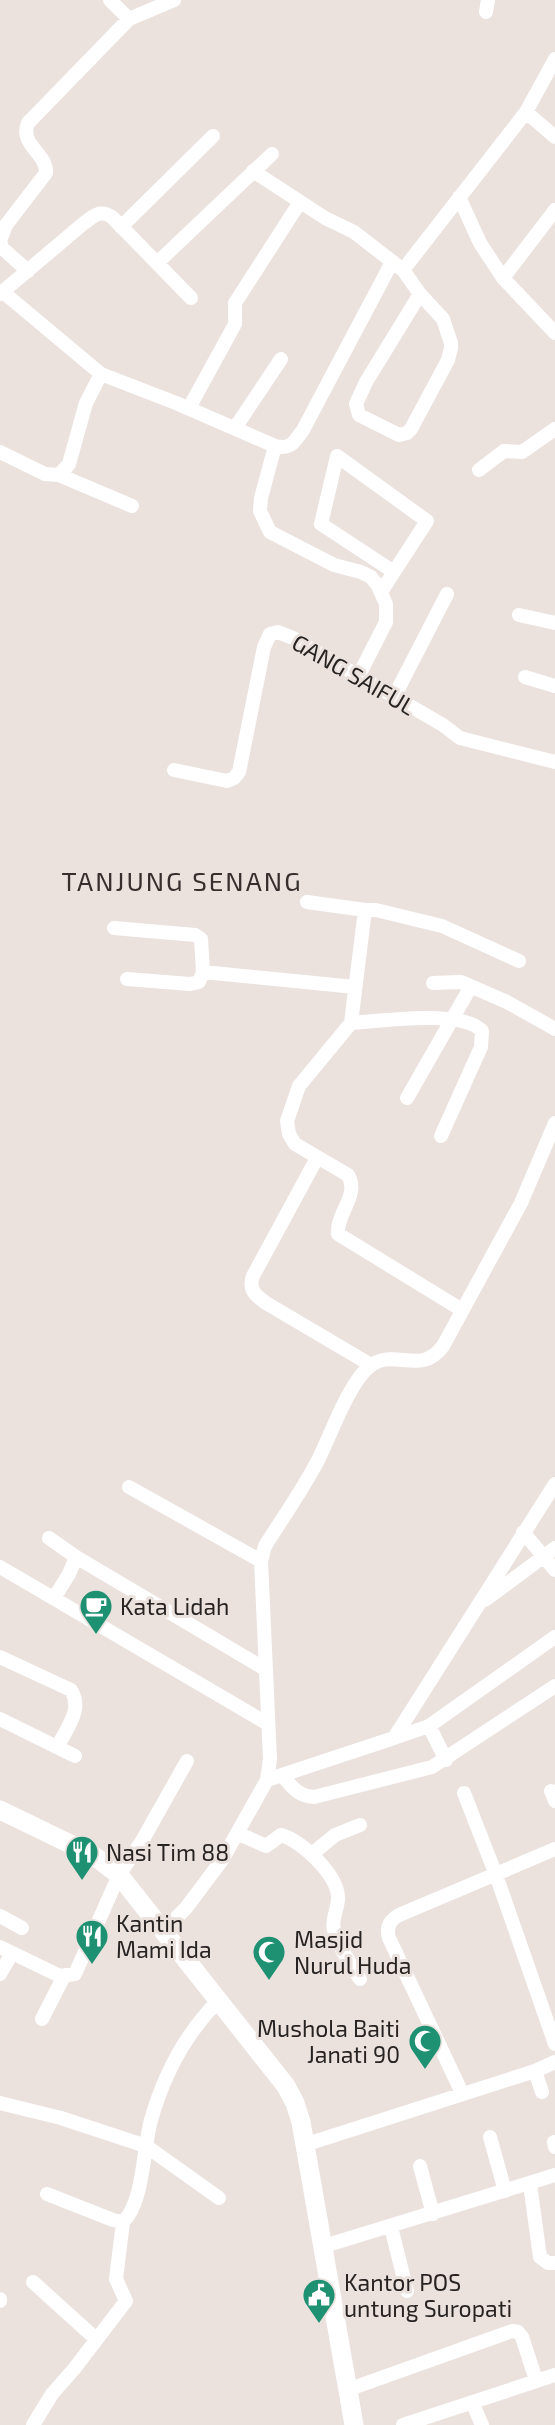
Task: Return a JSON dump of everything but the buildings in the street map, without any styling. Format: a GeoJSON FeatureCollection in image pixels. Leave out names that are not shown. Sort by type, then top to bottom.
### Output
{"type":"FeatureCollection","features":[{"type":"Feature","properties":{"kind":"main road"},"geometry":{"type":"LineString","coordinates":[[0,1810],[93,1855],[119,1875],[286,2086],[295,2103],[304,2145],[354,2425]]}},
{"type":"Feature","properties":{"kind":"street"},"geometry":{"type":"LineString","coordinates":[[110,0],[130,19]]}},
{"type":"Feature","properties":{"kind":"street"},"geometry":{"type":"LineString","coordinates":[[28,271],[2,248],[0,241],[6,225],[46,173],[46,163],[31,146],[26,133],[28,122],[130,19],[174,0]]}},
{"type":"Feature","properties":{"kind":"street"},"geometry":{"type":"LineString","coordinates":[[191,298],[108,214],[97,213],[2,293],[100,374],[189,408],[275,446],[291,446],[303,430],[398,266],[526,112],[555,59]]}},
{"type":"Feature","properties":{"kind":"street"},"geometry":{"type":"LineString","coordinates":[[526,112],[555,136]]}},
{"type":"Feature","properties":{"kind":"street"},"geometry":{"type":"LineString","coordinates":[[121,226],[212,136]]}},
{"type":"Feature","properties":{"kind":"street"},"geometry":{"type":"LineString","coordinates":[[158,263],[272,154]]}},
{"type":"Feature","properties":{"kind":"street"},"geometry":{"type":"LineString","coordinates":[[253,171],[325,218],[354,232],[398,266],[443,319],[451,348],[448,360],[411,429],[403,435],[394,435],[359,415],[356,404],[366,382],[420,294]]}},
{"type":"Feature","properties":{"kind":"street"},"geometry":{"type":"LineString","coordinates":[[458,197],[480,243],[503,278],[555,332]]}},
{"type":"Feature","properties":{"kind":"street"},"geometry":{"type":"LineString","coordinates":[[189,408],[235,324],[235,303],[300,202]]}},
{"type":"Feature","properties":{"kind":"street"},"geometry":{"type":"LineString","coordinates":[[503,278],[555,210]]}},
{"type":"Feature","properties":{"kind":"street"},"geometry":{"type":"LineString","coordinates":[[235,428],[281,359]]}},
{"type":"Feature","properties":{"kind":"street"},"geometry":{"type":"LineString","coordinates":[[59,475],[69,464],[86,403],[100,374]]}},
{"type":"Feature","properties":{"kind":"street"},"geometry":{"type":"LineString","coordinates":[[479,470],[499,453],[522,452],[555,429]]}},
{"type":"Feature","properties":{"kind":"street"},"geometry":{"type":"LineString","coordinates":[[275,446],[260,510],[270,532],[334,565],[371,577],[388,610],[386,622],[358,677]]}},
{"type":"Feature","properties":{"kind":"street"},"geometry":{"type":"LineString","coordinates":[[0,452],[46,474],[59,475],[132,506]]}},
{"type":"Feature","properties":{"kind":"street"},"geometry":{"type":"LineString","coordinates":[[381,592],[394,572],[427,521],[337,456],[321,524],[394,572]]}},
{"type":"Feature","properties":{"kind":"street"},"geometry":{"type":"LineString","coordinates":[[394,697],[447,594]]}},
{"type":"Feature","properties":{"kind":"street"},"geometry":{"type":"LineString","coordinates":[[519,615],[555,624]]}},
{"type":"Feature","properties":{"kind":"street","name":"GANG SAIFUL"},"geometry":{"type":"LineString","coordinates":[[174,770],[227,781],[236,776],[264,647],[270,634],[278,632],[293,638],[443,725],[460,738],[555,762]]}},
{"type":"Feature","properties":{"kind":"street"},"geometry":{"type":"LineString","coordinates":[[525,677],[555,686]]}},
{"type":"Feature","properties":{"kind":"street"},"geometry":{"type":"LineString","coordinates":[[307,902],[376,910],[442,926],[519,961]]}},
{"type":"Feature","properties":{"kind":"street"},"geometry":{"type":"LineString","coordinates":[[365,910],[351,1023],[299,1086],[287,1121],[289,1134],[295,1144],[348,1175],[352,1182],[352,1193],[337,1227],[338,1234],[462,1310]]}},
{"type":"Feature","properties":{"kind":"street"},"geometry":{"type":"LineString","coordinates":[[114,928],[195,935],[201,939],[203,972],[199,982],[190,984],[127,979]]}},
{"type":"Feature","properties":{"kind":"street"},"geometry":{"type":"LineString","coordinates":[[203,972],[355,987]]}},
{"type":"Feature","properties":{"kind":"street"},"geometry":{"type":"LineString","coordinates":[[433,983],[461,982],[507,1002],[555,1029]]}},
{"type":"Feature","properties":{"kind":"street"},"geometry":{"type":"LineString","coordinates":[[407,1098],[470,988]]}},
{"type":"Feature","properties":{"kind":"street"},"geometry":{"type":"LineString","coordinates":[[351,1023],[451,1018],[477,1025],[482,1031],[481,1047],[441,1136]]}},
{"type":"Feature","properties":{"kind":"street"},"geometry":{"type":"LineString","coordinates":[[164,1930],[207,1882],[267,1780],[270,1759],[261,1561],[265,1546],[316,1465],[355,1384],[371,1365],[393,1359],[424,1361],[434,1357],[521,1203],[555,1123]]}},
{"type":"Feature","properties":{"kind":"street"},"geometry":{"type":"LineString","coordinates":[[317,1158],[253,1276],[251,1287],[253,1293],[266,1303],[371,1365]]}},
{"type":"Feature","properties":{"kind":"street"},"geometry":{"type":"LineString","coordinates":[[394,1738],[555,1484]]}},
{"type":"Feature","properties":{"kind":"street"},"geometry":{"type":"LineString","coordinates":[[129,1487],[261,1561]]}},
{"type":"Feature","properties":{"kind":"street"},"geometry":{"type":"LineString","coordinates":[[523,1532],[550,1553],[555,1570]]}},
{"type":"Feature","properties":{"kind":"street"},"geometry":{"type":"LineString","coordinates":[[49,1538],[76,1557],[265,1669]]}},
{"type":"Feature","properties":{"kind":"street"},"geometry":{"type":"LineString","coordinates":[[478,1605],[550,1553]]}},
{"type":"Feature","properties":{"kind":"street"},"geometry":{"type":"LineString","coordinates":[[54,1598],[76,1557]]}},
{"type":"Feature","properties":{"kind":"street"},"geometry":{"type":"LineString","coordinates":[[0,1567],[268,1724]]}},
{"type":"Feature","properties":{"kind":"street"},"geometry":{"type":"LineString","coordinates":[[267,1780],[429,1726],[555,1637]]}},
{"type":"Feature","properties":{"kind":"street"},"geometry":{"type":"LineString","coordinates":[[0,1657],[71,1690],[77,1708],[58,1746]]}},
{"type":"Feature","properties":{"kind":"street"},"geometry":{"type":"LineString","coordinates":[[282,1775],[296,1792],[305,1797],[314,1797],[432,1767],[555,1686]]}},
{"type":"Feature","properties":{"kind":"street"},"geometry":{"type":"LineString","coordinates":[[0,1719],[75,1756]]}},
{"type":"Feature","properties":{"kind":"street"},"geometry":{"type":"LineString","coordinates":[[429,1726],[446,1760]]}},
{"type":"Feature","properties":{"kind":"street"},"geometry":{"type":"LineString","coordinates":[[0,1975],[6,1950],[64,1976],[75,1974],[119,1875],[142,1841],[187,1761]]}},
{"type":"Feature","properties":{"kind":"street"},"geometry":{"type":"LineString","coordinates":[[464,1793],[496,1875],[555,2044]]}},
{"type":"Feature","properties":{"kind":"street"},"geometry":{"type":"LineString","coordinates":[[312,1854],[335,1835],[360,1825]]}},
{"type":"Feature","properties":{"kind":"street"},"geometry":{"type":"LineString","coordinates":[[237,1833],[266,1846],[281,1835],[290,1838],[312,1854],[336,1886],[338,1897],[334,1931],[360,1979]]}},
{"type":"Feature","properties":{"kind":"street"},"geometry":{"type":"LineString","coordinates":[[462,2093],[387,1931],[389,1923],[400,1914],[555,1849]]}},
{"type":"Feature","properties":{"kind":"street"},"geometry":{"type":"LineString","coordinates":[[0,1916],[22,1928]]}},
{"type":"Feature","properties":{"kind":"street"},"geometry":{"type":"LineString","coordinates":[[42,2019],[64,1976]]}},
{"type":"Feature","properties":{"kind":"street"},"geometry":{"type":"LineString","coordinates":[[33,2425],[52,2394],[126,2301],[116,2279],[122,2222],[130,2215],[135,2202],[158,2098],[174,2059],[203,2016],[219,2000]]}},
{"type":"Feature","properties":{"kind":"street"},"geometry":{"type":"LineString","coordinates":[[304,2145],[535,2071],[555,2062]]}},
{"type":"Feature","properties":{"kind":"street"},"geometry":{"type":"LineString","coordinates":[[535,2071],[542,2092]]}},
{"type":"Feature","properties":{"kind":"street"},"geometry":{"type":"LineString","coordinates":[[0,2103],[50,2115],[146,2146],[219,2198]]}},
{"type":"Feature","properties":{"kind":"street"},"geometry":{"type":"LineString","coordinates":[[491,2137],[505,2191]]}},
{"type":"Feature","properties":{"kind":"street"},"geometry":{"type":"LineString","coordinates":[[420,2166],[433,2214]]}},
{"type":"Feature","properties":{"kind":"street"},"geometry":{"type":"LineString","coordinates":[[321,2247],[555,2175]]}},
{"type":"Feature","properties":{"kind":"street"},"geometry":{"type":"LineString","coordinates":[[530,2183],[540,2257],[548,2263],[555,2263]]}},
{"type":"Feature","properties":{"kind":"street"},"geometry":{"type":"LineString","coordinates":[[47,2194],[122,2222]]}},
{"type":"Feature","properties":{"kind":"street"},"geometry":{"type":"LineString","coordinates":[[391,2227],[407,2291]]}},
{"type":"Feature","properties":{"kind":"street"},"geometry":{"type":"LineString","coordinates":[[33,2282],[96,2339]]}},
{"type":"Feature","properties":{"kind":"street"},"geometry":{"type":"LineString","coordinates":[[347,2389],[512,2331],[522,2337],[536,2380]]}},
{"type":"Feature","properties":{"kind":"street"},"geometry":{"type":"LineString","coordinates":[[403,2425],[555,2375]]}},
{"type":"Feature","properties":{"kind":"street"},"geometry":{"type":"LineString","coordinates":[[472,2402],[482,2425]]}},
{"type":"Feature","properties":{"kind":"place","name":"Kata Lidah"},"geometry":{"type":"Point","coordinates":[96,1636]}},
{"type":"Feature","properties":{"kind":"place","name":"Nasi Tim 88"},"geometry":{"type":"Point","coordinates":[82,1882]}},
{"type":"Feature","properties":{"kind":"place","name":"Kantin Mami Ida"},"geometry":{"type":"Point","coordinates":[92,1966]}},
{"type":"Feature","properties":{"kind":"place","name":"Masjid Nurul Huda"},"geometry":{"type":"Point","coordinates":[269,1982]}},
{"type":"Feature","properties":{"kind":"place","name":"Mushola Baiti Janati 90"},"geometry":{"type":"Point","coordinates":[425,2071]}},
{"type":"Feature","properties":{"kind":"place","name":"Kantor POS untung Suropati"},"geometry":{"type":"Point","coordinates":[319,2325]}},
{"type":"Feature","properties":{"kind":"district","name":"TANJUNG SENANG"},"geometry":{"type":"Point","coordinates":[182,880]}}]}
